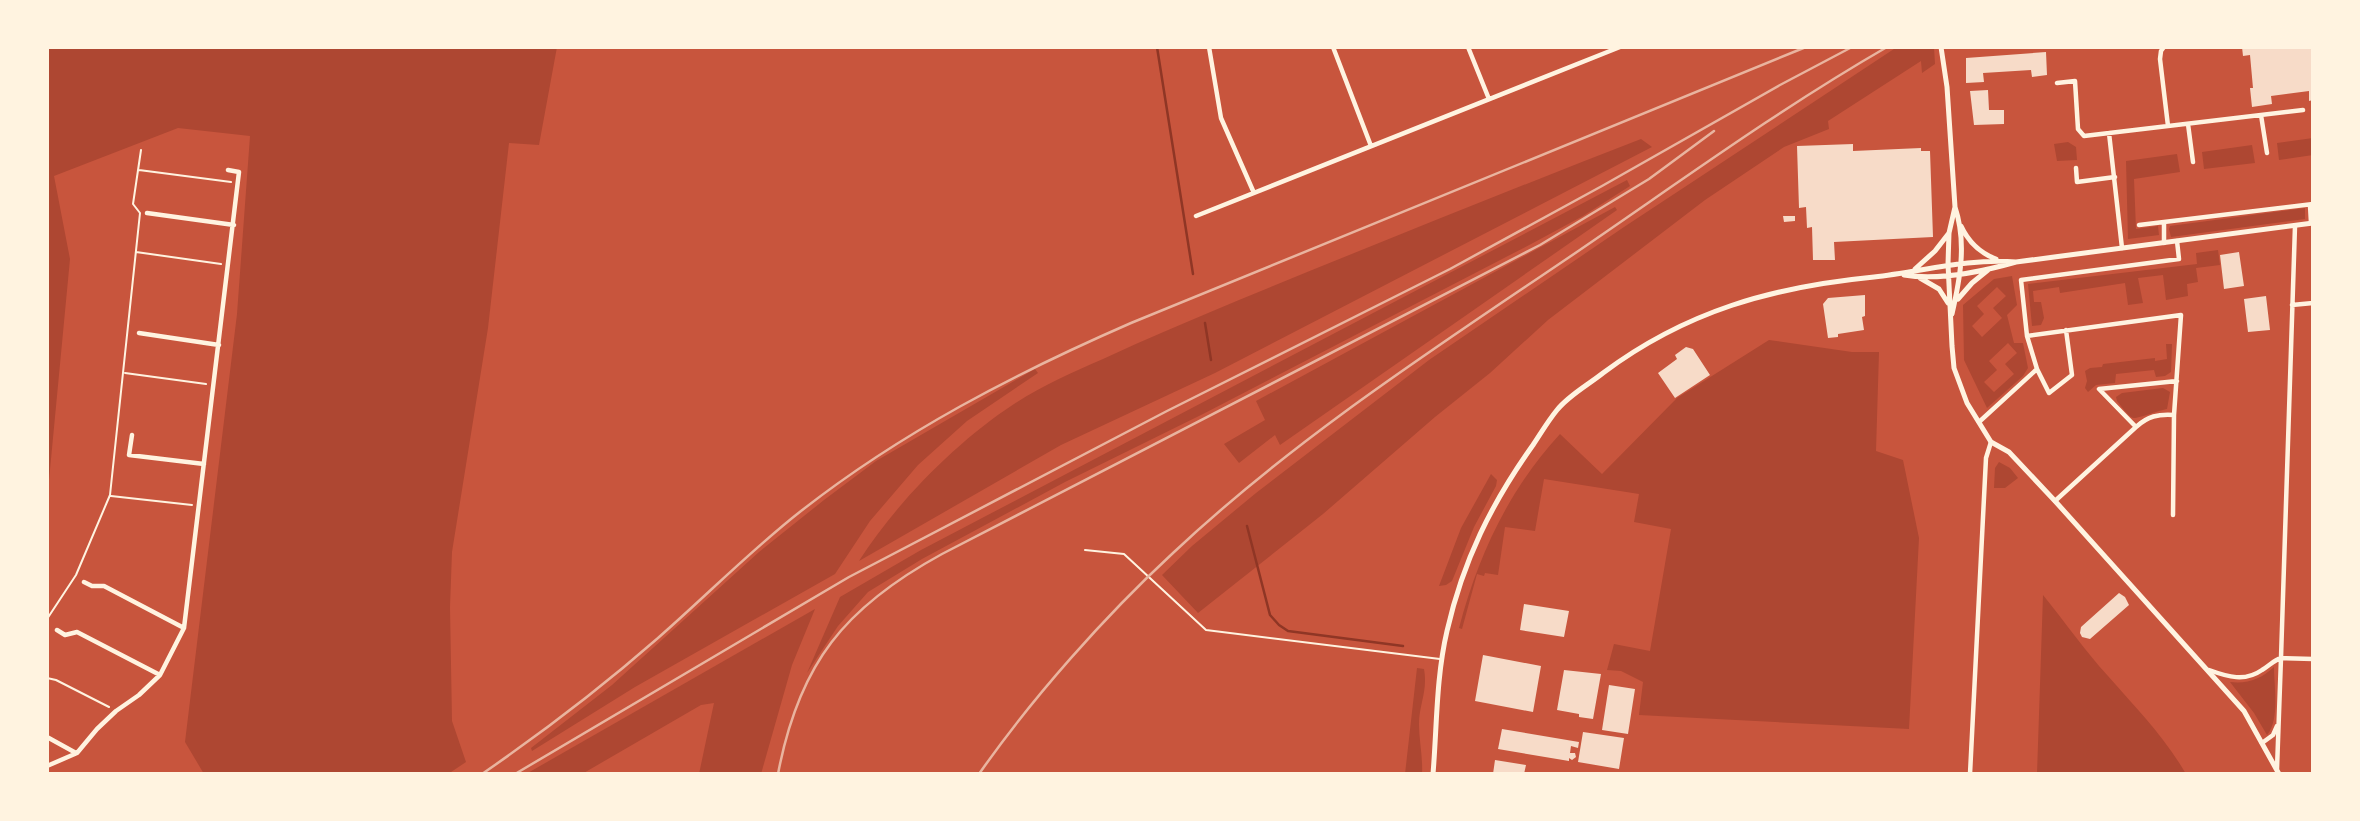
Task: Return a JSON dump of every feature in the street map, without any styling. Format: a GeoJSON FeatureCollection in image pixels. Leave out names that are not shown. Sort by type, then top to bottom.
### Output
{"type":"FeatureCollection","features":[{"type":"Feature","properties":{"kind":"street"},"geometry":{"type":"LineString","coordinates":[[1209,47],[1221,118],[1254,193]]}},
{"type":"Feature","properties":{"kind":"street"},"geometry":{"type":"LineString","coordinates":[[1333,47],[1371,146]]}},
{"type":"Feature","properties":{"kind":"street"},"geometry":{"type":"LineString","coordinates":[[1468,47],[1489,99]]}},
{"type":"Feature","properties":{"kind":"street"},"geometry":{"type":"LineString","coordinates":[[1196,216],[1620,47]]}},
{"type":"Feature","properties":{"kind":"street"},"geometry":{"type":"LineString","coordinates":[[1941,47],[1949,112],[1955,207],[1972,243],[1985,254],[2000,261]]}},
{"type":"Feature","properties":{"kind":"street"},"geometry":{"type":"LineString","coordinates":[[2164,47],[2160,59],[2168,126]]}},
{"type":"Feature","properties":{"kind":"street"},"geometry":{"type":"LineString","coordinates":[[2057,83],[2075,81],[2080,133],[2084,136],[2302,110]]}},
{"type":"Feature","properties":{"kind":"street"},"geometry":{"type":"LineString","coordinates":[[2261,115],[2267,153]]}},
{"type":"Feature","properties":{"kind":"street"},"geometry":{"type":"LineString","coordinates":[[2188,124],[2193,162]]}},
{"type":"Feature","properties":{"kind":"street"},"geometry":{"type":"LineString","coordinates":[[2109,133],[2122,248]]}},
{"type":"Feature","properties":{"kind":"street"},"geometry":{"type":"LineString","coordinates":[[2076,168],[2077,182],[2115,177]]}},
{"type":"Feature","properties":{"kind":"street"},"geometry":{"type":"LineString","coordinates":[[47,766],[77,754],[97,729],[160,675],[184,628],[240,172],[228,170]]}},
{"type":"Feature","properties":{"kind":"street"},"geometry":{"type":"LineString","coordinates":[[1901,274],[1919,277],[1988,270],[2016,262],[2295,226],[2312,223],[2311,205],[2139,225]]}},
{"type":"Feature","properties":{"kind":"street"},"geometry":{"type":"LineString","coordinates":[[1952,307],[1948,264],[1949,233],[1955,207]]}},
{"type":"Feature","properties":{"kind":"street"},"geometry":{"type":"LineString","coordinates":[[147,213],[234,225]]}},
{"type":"Feature","properties":{"kind":"street"},"geometry":{"type":"LineString","coordinates":[[1959,219],[1961,273],[1951,317],[1954,368],[1967,403],[1991,442],[2009,453],[2055,501],[2244,711],[2278,772]]}},
{"type":"Feature","properties":{"kind":"street"},"geometry":{"type":"LineString","coordinates":[[2164,222],[2164,243]]}},
{"type":"Feature","properties":{"kind":"street"},"geometry":{"type":"LineString","coordinates":[[2278,772],[2295,226]]}},
{"type":"Feature","properties":{"kind":"street"},"geometry":{"type":"LineString","coordinates":[[1912,271],[1935,251],[1949,233]]}},
{"type":"Feature","properties":{"kind":"street"},"geometry":{"type":"LineString","coordinates":[[2066,330],[2072,375],[2049,393],[2027,336],[2021,280],[2179,259],[2177,241]]}},
{"type":"Feature","properties":{"kind":"street"},"geometry":{"type":"LineString","coordinates":[[1433,774],[1441,659],[1461,575],[1475,541],[1515,470],[1558,409],[1575,394],[1649,341],[1704,314],[1749,299],[1792,288],[1901,274],[1948,264],[2016,262]]}},
{"type":"Feature","properties":{"kind":"street"},"geometry":{"type":"LineString","coordinates":[[1952,307],[1964,291],[1988,270]]}},
{"type":"Feature","properties":{"kind":"street"},"geometry":{"type":"LineString","coordinates":[[1919,277],[1942,292],[1952,307]]}},
{"type":"Feature","properties":{"kind":"street"},"geometry":{"type":"LineString","coordinates":[[2292,305],[2313,303]]}},
{"type":"Feature","properties":{"kind":"street"},"geometry":{"type":"LineString","coordinates":[[2027,336],[2181,315],[2174,415],[2173,515]]}},
{"type":"Feature","properties":{"kind":"street"},"geometry":{"type":"LineString","coordinates":[[139,333],[219,345]]}},
{"type":"Feature","properties":{"kind":"street"},"geometry":{"type":"LineString","coordinates":[[1979,422],[2038,369]]}},
{"type":"Feature","properties":{"kind":"street"},"geometry":{"type":"LineString","coordinates":[[2136,427],[2099,389],[2177,381]]}},
{"type":"Feature","properties":{"kind":"street"},"geometry":{"type":"LineString","coordinates":[[2055,501],[2145,419],[2160,414],[2174,415]]}},
{"type":"Feature","properties":{"kind":"street"},"geometry":{"type":"LineString","coordinates":[[132,435],[130,455],[204,464]]}},
{"type":"Feature","properties":{"kind":"street"},"geometry":{"type":"LineString","coordinates":[[1970,774],[1986,458],[1991,442]]}},
{"type":"Feature","properties":{"kind":"street"},"geometry":{"type":"LineString","coordinates":[[84,582],[92,586],[104,586],[184,628]]}},
{"type":"Feature","properties":{"kind":"street"},"geometry":{"type":"LineString","coordinates":[[57,630],[65,635],[77,632],[160,675]]}},
{"type":"Feature","properties":{"kind":"street"},"geometry":{"type":"LineString","coordinates":[[2208,670],[2232,678],[2245,678],[2281,657],[2313,659]]}},
{"type":"Feature","properties":{"kind":"street"},"geometry":{"type":"LineString","coordinates":[[2262,743],[2273,735],[2279,718]]}},
{"type":"Feature","properties":{"kind":"street"},"geometry":{"type":"LineString","coordinates":[[47,737],[77,754]]}},
{"type":"Feature","properties":{"kind":"lane"},"geometry":{"type":"LineString","coordinates":[[1086,550],[1124,554],[1206,630],[1441,659]]}},
{"type":"Feature","properties":{"kind":"path"},"geometry":{"type":"LineString","coordinates":[[47,619],[76,575],[110,495],[140,213],[134,204],[141,150]]}},
{"type":"Feature","properties":{"kind":"path"},"geometry":{"type":"LineString","coordinates":[[138,170],[238,183]]}},
{"type":"Feature","properties":{"kind":"path"},"geometry":{"type":"LineString","coordinates":[[136,252],[229,265]]}},
{"type":"Feature","properties":{"kind":"path"},"geometry":{"type":"LineString","coordinates":[[124,373],[214,385]]}},
{"type":"Feature","properties":{"kind":"path"},"geometry":{"type":"LineString","coordinates":[[110,495],[200,506]]}},
{"type":"Feature","properties":{"kind":"path"},"geometry":{"type":"LineString","coordinates":[[47,678],[116,711]]}},
{"type":"Feature","properties":{"kind":"shaded area"},"geometry":{"type":"Polygon","coordinates":[[[47,47],[557,47],[539,145],[509,143],[488,328],[452,552],[452,721],[466,762],[448,774],[204,774],[185,742],[237,314],[250,136],[178,128],[54,176],[70,259],[47,501],[47,47]]]}},
{"type":"Feature","properties":{"kind":"shaded area"},"geometry":{"type":"Polygon","coordinates":[[[1897,47],[1934,47],[1935,64],[1922,73],[1921,61],[1828,121],[1829,129],[1784,147],[1705,200],[1548,320],[1490,373],[1323,514],[1198,613],[1162,575],[1192,546],[1256,493],[1429,360],[1624,227],[1897,47]]]}},
{"type":"Feature","properties":{"kind":"shaded area"},"geometry":{"type":"Polygon","coordinates":[[[2313,138],[2313,155],[2279,160],[2277,143],[2313,138]]]}},
{"type":"Feature","properties":{"kind":"shaded area"},"geometry":{"type":"Polygon","coordinates":[[[1641,139],[1652,147],[1215,373],[1061,445],[859,561],[891,517],[949,455],[992,419],[1036,391],[1239,300],[1641,139]]]}},
{"type":"Feature","properties":{"kind":"shaded area"},"geometry":{"type":"Polygon","coordinates":[[[2068,142],[2076,147],[2077,160],[2057,161],[2054,144],[2068,142]]]}},
{"type":"Feature","properties":{"kind":"shaded area"},"geometry":{"type":"Polygon","coordinates":[[[2252,145],[2255,163],[2204,169],[2202,152],[2252,145]]]}},
{"type":"Feature","properties":{"kind":"shaded area"},"geometry":{"type":"Polygon","coordinates":[[[2177,154],[2180,172],[2134,179],[2136,229],[2158,226],[2159,235],[2128,239],[2126,161],[2177,154]]]}},
{"type":"Feature","properties":{"kind":"shaded area"},"geometry":{"type":"Polygon","coordinates":[[[1627,180],[1630,186],[1533,243],[1203,414],[1065,482],[922,559],[868,592],[838,626],[807,673],[840,597],[921,550],[1627,180]]]}},
{"type":"Feature","properties":{"kind":"shaded area"},"geometry":{"type":"Polygon","coordinates":[[[1615,207],[1617,210],[1280,445],[1275,435],[1239,463],[1224,444],[1265,420],[1256,401],[1615,207]]]}},
{"type":"Feature","properties":{"kind":"shaded area"},"geometry":{"type":"Polygon","coordinates":[[[2305,208],[2305,219],[2171,237],[2169,229],[2170,226],[2305,208]]]}},
{"type":"Feature","properties":{"kind":"shaded area"},"geometry":{"type":"Polygon","coordinates":[[[2218,250],[2220,265],[2196,268],[2198,282],[2187,284],[2188,296],[2166,300],[2163,275],[2138,278],[2143,303],[2128,305],[2125,283],[2060,293],[2059,287],[2033,291],[2034,302],[2041,302],[2044,318],[2041,325],[2032,326],[2028,284],[2197,264],[2196,253],[2218,250]]]}},
{"type":"Feature","properties":{"kind":"shaded area"},"geometry":{"type":"Polygon","coordinates":[[[2012,276],[2017,305],[2007,315],[2014,343],[2023,343],[2028,368],[2023,376],[1987,408],[1964,360],[1963,305],[1994,279],[2012,276]],[[1997,287],[1977,306],[1984,314],[1972,326],[1982,337],[2002,318],[1993,308],[2006,296],[1997,287]],[[2008,343],[1989,361],[1997,370],[1984,382],[1994,392],[2014,374],[2005,364],[2017,353],[2008,343]]]}},
{"type":"Feature","properties":{"kind":"shaded area"},"geometry":{"type":"Polygon","coordinates":[[[1769,340],[1852,352],[1879,352],[1876,451],[1903,460],[1919,538],[1909,729],[1639,715],[1643,682],[1621,671],[1607,670],[1614,644],[1650,651],[1671,529],[1634,522],[1639,494],[1544,479],[1535,531],[1505,527],[1498,575],[1477,574],[1462,629],[1459,628],[1476,575],[1498,525],[1525,477],[1560,434],[1602,474],[1677,398],[1769,340]]]}},
{"type":"Feature","properties":{"kind":"shaded area"},"geometry":{"type":"Polygon","coordinates":[[[2166,344],[2172,344],[2171,372],[2165,376],[2156,377],[2154,370],[2116,374],[2115,383],[2096,385],[2088,392],[2085,388],[2085,371],[2090,368],[2102,367],[2103,364],[2167,359],[2166,344]]]}},
{"type":"Feature","properties":{"kind":"shaded area"},"geometry":{"type":"Polygon","coordinates":[[[1035,369],[1038,373],[967,421],[918,465],[870,521],[835,574],[635,687],[532,751],[531,748],[612,685],[759,552],[824,500],[876,461],[1035,369]]]}},
{"type":"Feature","properties":{"kind":"shaded area"},"geometry":{"type":"Polygon","coordinates":[[[2163,388],[2170,392],[2167,409],[2135,418],[2127,413],[2116,397],[2122,393],[2163,388]]]}},
{"type":"Feature","properties":{"kind":"shaded area"},"geometry":{"type":"Polygon","coordinates":[[[1999,462],[2010,468],[2018,478],[2005,488],[1994,488],[1995,468],[1999,462]]]}},
{"type":"Feature","properties":{"kind":"shaded area"},"geometry":{"type":"Polygon","coordinates":[[[1491,474],[1497,480],[1496,486],[1474,527],[1452,581],[1439,586],[1461,528],[1491,474]]]}},
{"type":"Feature","properties":{"kind":"shaded area"},"geometry":{"type":"Polygon","coordinates":[[[2043,595],[2091,657],[2159,735],[2186,774],[2037,774],[2043,595]]]}},
{"type":"Feature","properties":{"kind":"shaded area"},"geometry":{"type":"Polygon","coordinates":[[[815,609],[792,665],[761,774],[699,774],[714,703],[701,705],[582,774],[526,774],[815,609]]]}},
{"type":"Feature","properties":{"kind":"shaded area"},"geometry":{"type":"Polygon","coordinates":[[[2274,667],[2275,712],[2267,735],[2230,682],[2254,680],[2274,667]]]}},
{"type":"Feature","properties":{"kind":"shaded area"},"geometry":{"type":"Polygon","coordinates":[[[1417,668],[1424,669],[1425,677],[1419,724],[1422,774],[1405,774],[1417,668]]]}},
{"type":"Feature","properties":{"kind":"building"},"geometry":{"type":"Polygon","coordinates":[[[2242,47],[2313,47],[2313,100],[2309,101],[2309,91],[2271,96],[2272,104],[2252,107],[2250,55],[2243,56],[2242,47]]]}},
{"type":"Feature","properties":{"kind":"building"},"geometry":{"type":"Polygon","coordinates":[[[2046,52],[2047,75],[2032,77],[2031,70],[1983,73],[1984,82],[1966,83],[1966,58],[2046,52]]]}},
{"type":"Feature","properties":{"kind":"building"},"geometry":{"type":"Polygon","coordinates":[[[1988,90],[1989,110],[2004,110],[2004,124],[1974,125],[1970,91],[1988,90]]]}},
{"type":"Feature","properties":{"kind":"building"},"geometry":{"type":"Polygon","coordinates":[[[1853,144],[1853,151],[1921,148],[1921,151],[1930,151],[1933,237],[1834,242],[1835,260],[1813,260],[1812,227],[1807,228],[1806,207],[1799,208],[1797,146],[1853,144]]]}},
{"type":"Feature","properties":{"kind":"building"},"geometry":{"type":"Polygon","coordinates":[[[1783,216],[1795,216],[1795,221],[1784,222],[1783,216]]]}},
{"type":"Feature","properties":{"kind":"building"},"geometry":{"type":"Polygon","coordinates":[[[2239,252],[2244,286],[2224,289],[2220,255],[2239,252]]]}},
{"type":"Feature","properties":{"kind":"building"},"geometry":{"type":"Polygon","coordinates":[[[1865,295],[1865,316],[1862,317],[1864,330],[1828,338],[1823,304],[1828,298],[1865,295]]]}},
{"type":"Feature","properties":{"kind":"building"},"geometry":{"type":"Polygon","coordinates":[[[2266,296],[2270,330],[2248,332],[2244,299],[2266,296]]]}},
{"type":"Feature","properties":{"kind":"building"},"geometry":{"type":"Polygon","coordinates":[[[1686,347],[1693,349],[1710,375],[1675,398],[1658,373],[1677,359],[1675,355],[1686,347]]]}},
{"type":"Feature","properties":{"kind":"building"},"geometry":{"type":"Polygon","coordinates":[[[2119,593],[2129,605],[2090,639],[2082,637],[2081,627],[2119,593]]]}},
{"type":"Feature","properties":{"kind":"building"},"geometry":{"type":"Polygon","coordinates":[[[1524,604],[1569,611],[1564,637],[1520,630],[1524,604]]]}},
{"type":"Feature","properties":{"kind":"building"},"geometry":{"type":"Polygon","coordinates":[[[1483,655],[1541,666],[1533,712],[1475,701],[1483,655]]]}},
{"type":"Feature","properties":{"kind":"building"},"geometry":{"type":"Polygon","coordinates":[[[1564,670],[1601,674],[1593,719],[1557,710],[1564,670]]]}},
{"type":"Feature","properties":{"kind":"building"},"geometry":{"type":"Polygon","coordinates":[[[1609,685],[1635,689],[1628,734],[1602,730],[1609,685]]]}},
{"type":"Feature","properties":{"kind":"building"},"geometry":{"type":"Polygon","coordinates":[[[1502,729],[1579,742],[1578,748],[1571,746],[1570,753],[1575,753],[1576,757],[1572,760],[1569,758],[1569,761],[1498,749],[1502,729]]]}},
{"type":"Feature","properties":{"kind":"building"},"geometry":{"type":"Polygon","coordinates":[[[1583,732],[1624,738],[1619,769],[1578,762],[1583,732]]]}},
{"type":"Feature","properties":{"kind":"building"},"geometry":{"type":"Polygon","coordinates":[[[1495,760],[1526,765],[1524,774],[1493,774],[1495,760]]]}},
{"type":"Feature","properties":{"kind":"waterway"},"geometry":{"type":"LineString","coordinates":[[1157,47],[1193,274]]}},
{"type":"Feature","properties":{"kind":"waterway"},"geometry":{"type":"LineString","coordinates":[[1205,323],[1211,360]]}},
{"type":"Feature","properties":{"kind":"waterway"},"geometry":{"type":"LineString","coordinates":[[1247,526],[1270,615],[1279,625],[1288,631],[1403,646]]}},
{"type":"Feature","properties":{"kind":"railway"},"geometry":{"type":"LineString","coordinates":[[482,774],[615,674],[801,511],[879,455],[960,406],[1131,323],[1806,47]]}},
{"type":"Feature","properties":{"kind":"railway"},"geometry":{"type":"LineString","coordinates":[[515,774],[849,577],[1167,411],[1450,269],[1852,47]]}},
{"type":"Feature","properties":{"kind":"railway"},"geometry":{"type":"LineString","coordinates":[[979,774],[1046,687],[1121,603],[1173,553],[1266,472],[1364,398],[1466,327],[1765,123],[1887,47]]}},
{"type":"Feature","properties":{"kind":"railway"},"geometry":{"type":"LineString","coordinates":[[778,774],[799,700],[832,642],[878,595],[908,574],[1540,245],[1649,179],[1714,131]]}}]}
